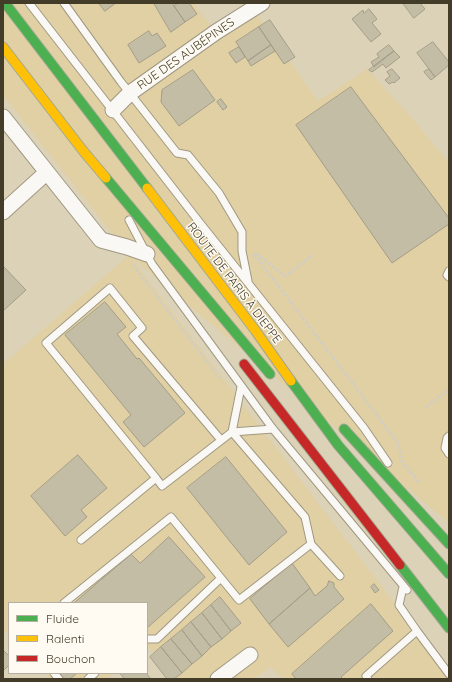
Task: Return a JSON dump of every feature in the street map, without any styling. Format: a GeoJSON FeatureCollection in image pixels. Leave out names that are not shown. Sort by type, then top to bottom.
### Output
{"type":"FeatureCollection","features":[{"type":"Feature","properties":{"kind":"main road","name":"ROUTE DE PARIS À DIEPPE"},"geometry":{"type":"LineString","coordinates":[[4,3],[46,55],[255,330],[338,445],[447,578]]}},
{"type":"Feature","properties":{"kind":"main road"},"geometry":{"type":"LineString","coordinates":[[3,47],[84,152],[277,383]]}},
{"type":"Feature","properties":{"kind":"main road"},"geometry":{"type":"LineString","coordinates":[[84,152],[153,255]]}},
{"type":"Feature","properties":{"kind":"main road"},"geometry":{"type":"LineString","coordinates":[[255,330],[307,388]]}},
{"type":"Feature","properties":{"kind":"main road"},"geometry":{"type":"LineString","coordinates":[[240,359],[449,628]]}},
{"type":"Feature","properties":{"kind":"main road"},"geometry":{"type":"LineString","coordinates":[[337,421],[449,544]]}},
{"type":"Feature","properties":{"kind":"main road","name":"ROUTE DE PARIS À DIEPPE"},"geometry":{"type":"LineString","coordinates":[[317,431],[447,578]]}},
{"type":"Feature","properties":{"kind":"street","name":"RUE DES AUBÉPINES"},"geometry":{"type":"LineString","coordinates":[[113,110],[130,93],[216,32],[262,3]]}},
{"type":"Feature","properties":{"kind":"street"},"geometry":{"type":"LineString","coordinates":[[3,117],[46,173],[101,240],[127,246],[153,255]]}},
{"type":"Feature","properties":{"kind":"street"},"geometry":{"type":"LineString","coordinates":[[3,212],[46,173]]}},
{"type":"Feature","properties":{"kind":"street"},"geometry":{"type":"LineString","coordinates":[[218,679],[250,655]]}},
{"type":"Feature","properties":{"kind":"lane"},"geometry":{"type":"LineString","coordinates":[[29,3],[200,223],[364,428],[391,467]]}},
{"type":"Feature","properties":{"kind":"lane"},"geometry":{"type":"LineString","coordinates":[[64,3],[130,93],[178,153],[188,156],[219,193],[242,232],[242,251],[249,283]]}},
{"type":"Feature","properties":{"kind":"lane"},"geometry":{"type":"LineString","coordinates":[[153,255],[152,264],[273,429],[403,587],[414,597]]}},
{"type":"Feature","properties":{"kind":"lane"},"geometry":{"type":"LineString","coordinates":[[449,271],[447,275],[449,277]]}},
{"type":"Feature","properties":{"kind":"lane"},"geometry":{"type":"LineString","coordinates":[[221,440],[133,336],[142,328],[110,288],[46,343],[162,486],[232,432],[273,429]]}},
{"type":"Feature","properties":{"kind":"lane"},"geometry":{"type":"LineString","coordinates":[[262,365],[274,402]]}},
{"type":"Feature","properties":{"kind":"lane"},"geometry":{"type":"LineString","coordinates":[[232,432],[241,387]]}},
{"type":"Feature","properties":{"kind":"lane"},"geometry":{"type":"LineString","coordinates":[[232,432],[306,517],[311,544],[340,576]]}},
{"type":"Feature","properties":{"kind":"lane"},"geometry":{"type":"LineString","coordinates":[[449,436],[447,438],[445,448],[449,454]]}},
{"type":"Feature","properties":{"kind":"lane"},"geometry":{"type":"LineString","coordinates":[[81,540],[156,478]]}},
{"type":"Feature","properties":{"kind":"lane"},"geometry":{"type":"LineString","coordinates":[[400,480],[432,525]]}},
{"type":"Feature","properties":{"kind":"lane"},"geometry":{"type":"LineString","coordinates":[[65,602],[171,517],[239,600],[311,544]]}},
{"type":"Feature","properties":{"kind":"lane"},"geometry":{"type":"LineString","coordinates":[[148,639],[157,639],[221,578]]}},
{"type":"Feature","properties":{"kind":"lane"},"geometry":{"type":"LineString","coordinates":[[403,587],[399,605],[449,674]]}},
{"type":"Feature","properties":{"kind":"lane"},"geometry":{"type":"LineString","coordinates":[[424,608],[449,634]]}},
{"type":"Feature","properties":{"kind":"lane"},"geometry":{"type":"LineString","coordinates":[[368,679],[366,676],[417,631]]}},
{"type":"Feature","properties":{"kind":"path"},"geometry":{"type":"LineString","coordinates":[[313,255],[285,276],[252,252],[398,443],[402,462],[420,483]]}},
{"type":"Feature","properties":{"kind":"path"},"geometry":{"type":"LineString","coordinates":[[426,407],[449,390]]}},
{"type":"Feature","properties":{"kind":"shaded area"},"geometry":{"type":"Polygon","coordinates":[[[3,3],[193,3],[216,32],[253,9],[318,101],[367,69],[413,119],[449,163],[449,523],[131,257],[449,675],[449,679],[283,679],[271,667],[253,679],[177,679],[148,646],[148,602],[8,602],[8,634],[3,629],[3,364],[129,255],[3,95],[3,3]]]}},
{"type":"Feature","properties":{"kind":"shaded area"},"geometry":{"type":"Polygon","coordinates":[[[46,674],[112,674],[107,679],[51,679],[46,674]]]}},
{"type":"Feature","properties":{"kind":"building"},"geometry":{"type":"Polygon","coordinates":[[[99,3],[116,3],[105,11],[99,3]]]}},
{"type":"Feature","properties":{"kind":"building"},"geometry":{"type":"Polygon","coordinates":[[[154,3],[172,3],[185,22],[171,32],[154,3]]]}},
{"type":"Feature","properties":{"kind":"building"},"geometry":{"type":"Polygon","coordinates":[[[179,3],[189,3],[197,14],[185,22],[174,6],[179,3]]]}},
{"type":"Feature","properties":{"kind":"building"},"geometry":{"type":"Polygon","coordinates":[[[403,3],[420,3],[425,9],[414,18],[403,3]]]}},
{"type":"Feature","properties":{"kind":"building"},"geometry":{"type":"Polygon","coordinates":[[[369,9],[377,19],[372,23],[381,34],[371,42],[352,19],[363,10],[364,13],[369,9]]]}},
{"type":"Feature","properties":{"kind":"building"},"geometry":{"type":"Polygon","coordinates":[[[270,20],[295,57],[284,64],[259,27],[270,20]]]}},
{"type":"Feature","properties":{"kind":"building"},"geometry":{"type":"Polygon","coordinates":[[[259,27],[271,45],[248,61],[236,42],[259,27]]]}},
{"type":"Feature","properties":{"kind":"building"},"geometry":{"type":"Polygon","coordinates":[[[149,31],[152,36],[157,33],[166,46],[139,63],[128,45],[149,31]]]}},
{"type":"Feature","properties":{"kind":"building"},"geometry":{"type":"Polygon","coordinates":[[[433,42],[449,62],[449,65],[435,77],[417,53],[433,42]]]}},
{"type":"Feature","properties":{"kind":"building"},"geometry":{"type":"Polygon","coordinates":[[[271,45],[275,51],[251,66],[248,61],[271,45]]]}},
{"type":"Feature","properties":{"kind":"building"},"geometry":{"type":"Polygon","coordinates":[[[389,45],[394,51],[374,67],[371,62],[379,57],[377,54],[389,45]]]}},
{"type":"Feature","properties":{"kind":"building"},"geometry":{"type":"Polygon","coordinates":[[[239,47],[245,57],[236,63],[229,53],[239,47]]]}},
{"type":"Feature","properties":{"kind":"building"},"geometry":{"type":"Polygon","coordinates":[[[394,51],[400,57],[386,68],[383,64],[372,72],[369,70],[394,51]]]}},
{"type":"Feature","properties":{"kind":"building"},"geometry":{"type":"Polygon","coordinates":[[[392,69],[400,78],[394,83],[389,84],[385,80],[390,76],[387,72],[392,69]]]}},
{"type":"Feature","properties":{"kind":"building"},"geometry":{"type":"Polygon","coordinates":[[[429,69],[435,77],[431,80],[424,72],[429,69]]]}},
{"type":"Feature","properties":{"kind":"building"},"geometry":{"type":"Polygon","coordinates":[[[193,70],[215,100],[179,126],[161,102],[162,90],[193,70]]]}},
{"type":"Feature","properties":{"kind":"building"},"geometry":{"type":"Polygon","coordinates":[[[351,87],[449,218],[449,224],[392,263],[296,125],[351,87]]]}},
{"type":"Feature","properties":{"kind":"building"},"geometry":{"type":"Polygon","coordinates":[[[221,99],[227,107],[223,110],[217,102],[221,99]]]}},
{"type":"Feature","properties":{"kind":"building"},"geometry":{"type":"Polygon","coordinates":[[[3,266],[26,290],[3,311],[3,266]]]}},
{"type":"Feature","properties":{"kind":"building"},"geometry":{"type":"Polygon","coordinates":[[[105,302],[126,327],[117,334],[185,413],[144,447],[123,422],[131,415],[65,335],[105,302]]]}},
{"type":"Feature","properties":{"kind":"building"},"geometry":{"type":"Polygon","coordinates":[[[78,455],[107,488],[81,510],[87,517],[65,536],[31,496],[78,455]]]}},
{"type":"Feature","properties":{"kind":"building"},"geometry":{"type":"Polygon","coordinates":[[[226,457],[287,532],[249,565],[187,488],[226,457]]]}},
{"type":"Feature","properties":{"kind":"building"},"geometry":{"type":"Polygon","coordinates":[[[169,537],[205,577],[148,627],[148,602],[75,602],[131,554],[140,563],[169,537]]]}},
{"type":"Feature","properties":{"kind":"building"},"geometry":{"type":"Polygon","coordinates":[[[292,563],[310,588],[269,624],[250,599],[292,563]]]}},
{"type":"Feature","properties":{"kind":"building"},"geometry":{"type":"Polygon","coordinates":[[[329,581],[334,583],[334,587],[344,599],[288,647],[269,624],[310,588],[315,596],[327,586],[329,581]]]}},
{"type":"Feature","properties":{"kind":"building"},"geometry":{"type":"Polygon","coordinates":[[[374,584],[379,590],[375,593],[371,587],[374,584]]]}},
{"type":"Feature","properties":{"kind":"building"},"geometry":{"type":"Polygon","coordinates":[[[220,597],[241,623],[231,631],[211,605],[220,597]]]}},
{"type":"Feature","properties":{"kind":"building"},"geometry":{"type":"Polygon","coordinates":[[[371,604],[393,631],[341,677],[343,679],[296,679],[292,674],[371,604]]]}},
{"type":"Feature","properties":{"kind":"building"},"geometry":{"type":"Polygon","coordinates":[[[211,605],[231,631],[222,639],[202,613],[211,605]]]}},
{"type":"Feature","properties":{"kind":"building"},"geometry":{"type":"Polygon","coordinates":[[[202,613],[222,639],[211,647],[191,622],[202,613]]]}},
{"type":"Feature","properties":{"kind":"building"},"geometry":{"type":"Polygon","coordinates":[[[191,622],[211,647],[202,656],[182,630],[191,622]]]}},
{"type":"Feature","properties":{"kind":"building"},"geometry":{"type":"Polygon","coordinates":[[[182,630],[202,656],[192,664],[171,639],[182,630]]]}},
{"type":"Feature","properties":{"kind":"building"},"geometry":{"type":"Polygon","coordinates":[[[171,639],[192,664],[182,673],[161,647],[171,639]]]}},
{"type":"Feature","properties":{"kind":"building"},"geometry":{"type":"Polygon","coordinates":[[[161,647],[182,673],[174,679],[167,679],[150,657],[161,647]]]}},
{"type":"Feature","properties":{"kind":"building"},"geometry":{"type":"Polygon","coordinates":[[[3,650],[8,655],[8,666],[3,671],[3,650]]]}},
{"type":"Feature","properties":{"kind":"building"},"geometry":{"type":"Polygon","coordinates":[[[59,674],[76,674],[70,679],[63,679],[59,674]]]}},
{"type":"Feature","properties":{"kind":"building"},"geometry":{"type":"Polygon","coordinates":[[[121,674],[147,674],[151,679],[125,679],[121,674]]]}},
{"type":"Feature","properties":{"kind":"traffic: fast"},"geometry":{"type":"LineString","coordinates":[[5,3],[147,188]]}},
{"type":"Feature","properties":{"kind":"traffic: fast"},"geometry":{"type":"LineString","coordinates":[[106,178],[270,374]]}},
{"type":"Feature","properties":{"kind":"traffic: fast"},"geometry":{"type":"LineString","coordinates":[[291,381],[338,445],[449,574]]}},
{"type":"Feature","properties":{"kind":"traffic: fast"},"geometry":{"type":"LineString","coordinates":[[344,429],[449,544]]}},
{"type":"Feature","properties":{"kind":"traffic: fast"},"geometry":{"type":"LineString","coordinates":[[400,565],[449,628]]}},
{"type":"Feature","properties":{"kind":"traffic: slow"},"geometry":{"type":"LineString","coordinates":[[3,47],[84,152],[106,178]]}},
{"type":"Feature","properties":{"kind":"traffic: slow"},"geometry":{"type":"LineString","coordinates":[[147,188],[255,330],[291,381]]}},
{"type":"Feature","properties":{"kind":"traffic: jam"},"geometry":{"type":"LineString","coordinates":[[244,364],[400,565]]}}]}
